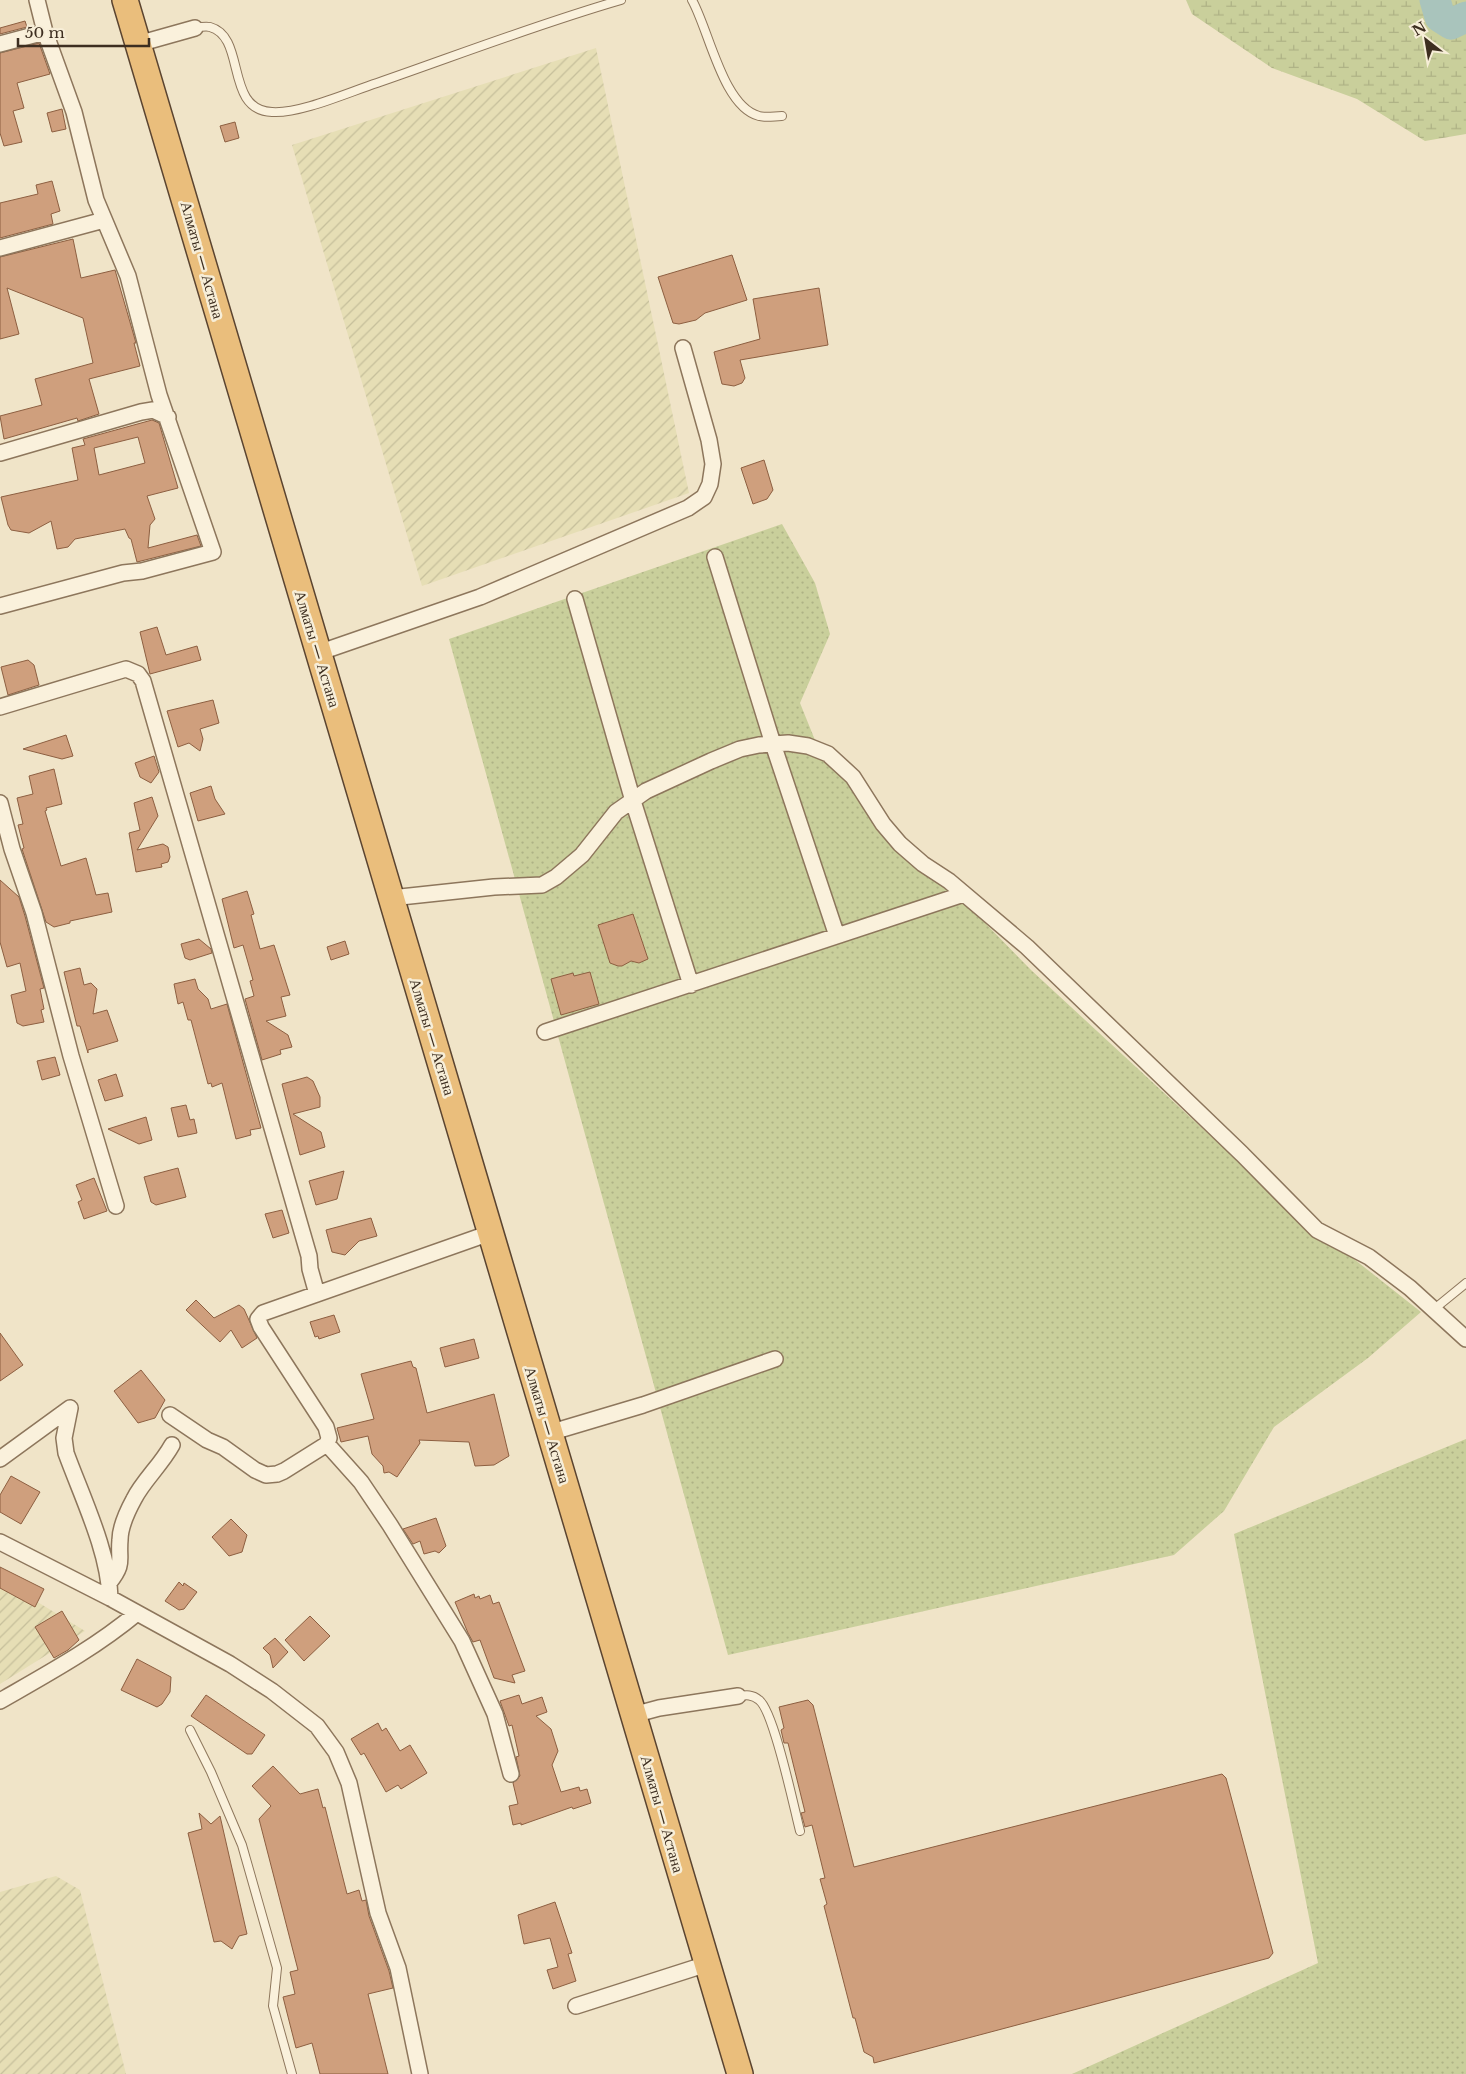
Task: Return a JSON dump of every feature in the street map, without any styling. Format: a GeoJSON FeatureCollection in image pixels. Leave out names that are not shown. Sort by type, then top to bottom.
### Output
{"type":"FeatureCollection","features":[{"type":"Feature","properties":{"kind":"highway","name":"Алматы — Астана"},"geometry":{"type":"LineString","coordinates":[[125,0],[740,2074]]}},
{"type":"Feature","properties":{"kind":"street"},"geometry":{"type":"LineString","coordinates":[[0,606],[114,575],[142,571],[213,552],[159,395],[128,276],[96,200],[74,112],[45,32],[37,0]]}},
{"type":"Feature","properties":{"kind":"street"},"geometry":{"type":"LineString","coordinates":[[138,44],[195,28]]}},
{"type":"Feature","properties":{"kind":"street"},"geometry":{"type":"LineString","coordinates":[[0,44],[45,32]]}},
{"type":"Feature","properties":{"kind":"street"},"geometry":{"type":"LineString","coordinates":[[0,248],[104,220]]}},
{"type":"Feature","properties":{"kind":"street"},"geometry":{"type":"LineString","coordinates":[[318,653],[480,597],[688,508],[704,497],[710,484],[713,464],[709,440],[682,348]]}},
{"type":"Feature","properties":{"kind":"street"},"geometry":{"type":"LineString","coordinates":[[0,453],[141,412],[154,410],[168,417]]}},
{"type":"Feature","properties":{"kind":"street"},"geometry":{"type":"LineString","coordinates":[[715,557],[773,744],[837,936]]}},
{"type":"Feature","properties":{"kind":"street"},"geometry":{"type":"LineString","coordinates":[[575,599],[633,801],[691,985]]}},
{"type":"Feature","properties":{"kind":"street"},"geometry":{"type":"LineString","coordinates":[[0,707],[126,669],[138,674],[143,681],[310,1256],[310,1269],[317,1294]]}},
{"type":"Feature","properties":{"kind":"street"},"geometry":{"type":"LineString","coordinates":[[391,898],[494,887],[542,885],[556,877],[582,855],[616,812],[646,792],[711,761],[740,749],[788,743],[808,746],[828,754],[853,777],[883,824],[900,844],[1027,947],[1242,1154],[1317,1230],[1369,1257],[1410,1288],[1466,1339]]}},
{"type":"Feature","properties":{"kind":"street"},"geometry":{"type":"LineString","coordinates":[[0,803],[12,849],[34,913],[71,1056],[116,1206]]}},
{"type":"Feature","properties":{"kind":"street"},"geometry":{"type":"LineString","coordinates":[[545,1032],[964,894]]}},
{"type":"Feature","properties":{"kind":"street"},"geometry":{"type":"LineString","coordinates":[[170,1415],[207,1440],[223,1447],[255,1470],[266,1475],[284,1471],[326,1444],[329,1438],[326,1426],[261,1327],[258,1319],[263,1313],[490,1233]]}},
{"type":"Feature","properties":{"kind":"street"},"geometry":{"type":"LineString","coordinates":[[549,1433],[643,1405],[775,1359]]}},
{"type":"Feature","properties":{"kind":"street"},"geometry":{"type":"LineString","coordinates":[[0,1459],[70,1408],[64,1438],[66,1453],[100,1546],[109,1583],[110,1598]]}},
{"type":"Feature","properties":{"kind":"street"},"geometry":{"type":"LineString","coordinates":[[326,1444],[361,1482],[462,1641],[495,1714],[511,1774]]}},
{"type":"Feature","properties":{"kind":"street"},"geometry":{"type":"LineString","coordinates":[[109,1583],[119,1571],[121,1557],[120,1539],[134,1498],[163,1462],[172,1445]]}},
{"type":"Feature","properties":{"kind":"street"},"geometry":{"type":"LineString","coordinates":[[0,1542],[110,1598],[230,1664],[272,1691],[317,1726],[336,1752],[349,1783],[378,1913],[398,1968],[420,2074]]}},
{"type":"Feature","properties":{"kind":"street"},"geometry":{"type":"LineString","coordinates":[[0,1701],[78,1656],[115,1631],[137,1613]]}},
{"type":"Feature","properties":{"kind":"street"},"geometry":{"type":"LineString","coordinates":[[633,1715],[668,1707],[738,1696]]}},
{"type":"Feature","properties":{"kind":"street"},"geometry":{"type":"LineString","coordinates":[[576,2006],[707,1964]]}},
{"type":"Feature","properties":{"kind":"lane"},"geometry":{"type":"LineString","coordinates":[[195,28],[209,27],[220,32],[228,42],[246,99],[255,107],[270,112],[286,112],[620,0]]}},
{"type":"Feature","properties":{"kind":"lane"},"geometry":{"type":"LineString","coordinates":[[692,0],[700,14],[727,83],[739,104],[749,112],[760,117],[782,116]]}},
{"type":"Feature","properties":{"kind":"lane"},"geometry":{"type":"LineString","coordinates":[[1434,1310],[1466,1283]]}},
{"type":"Feature","properties":{"kind":"lane"},"geometry":{"type":"LineString","coordinates":[[738,1696],[751,1694],[761,1701],[767,1710],[783,1761],[800,1831]]}},
{"type":"Feature","properties":{"kind":"lane"},"geometry":{"type":"LineString","coordinates":[[190,1730],[211,1772],[242,1845],[277,1968],[273,2006],[292,2074]]}},
{"type":"Feature","properties":{"kind":"shaded area"},"geometry":{"type":"Polygon","coordinates":[[[596,48],[689,493],[422,586],[292,145],[596,48]]]}},
{"type":"Feature","properties":{"kind":"shaded area"},"geometry":{"type":"Polygon","coordinates":[[[0,1579],[85,1631],[0,1684],[0,1579]]]}},
{"type":"Feature","properties":{"kind":"shaded area"},"geometry":{"type":"Polygon","coordinates":[[[56,1876],[80,1890],[126,2074],[0,2074],[0,1892],[56,1876]]]}},
{"type":"Feature","properties":{"kind":"green space"},"geometry":{"type":"Polygon","coordinates":[[[1186,0],[1466,0],[1466,134],[1425,141],[1357,99],[1272,68],[1192,14],[1186,0]]]}},
{"type":"Feature","properties":{"kind":"green space"},"geometry":{"type":"Polygon","coordinates":[[[782,524],[815,583],[830,634],[800,703],[821,755],[1031,970],[1283,1203],[1421,1312],[1368,1358],[1274,1427],[1224,1511],[1174,1555],[728,1655],[449,639],[782,524]]]}},
{"type":"Feature","properties":{"kind":"green space"},"geometry":{"type":"Polygon","coordinates":[[[1466,1439],[1466,2074],[1072,2074],[1318,1963],[1234,1534],[1466,1439]]]}},
{"type":"Feature","properties":{"kind":"building"},"geometry":{"type":"Polygon","coordinates":[[[25,21],[27,27],[0,34],[0,28],[25,21]]]}},
{"type":"Feature","properties":{"kind":"building"},"geometry":{"type":"Polygon","coordinates":[[[39,43],[50,74],[17,83],[24,108],[13,111],[22,142],[4,146],[0,133],[0,53],[39,43]]]}},
{"type":"Feature","properties":{"kind":"building"},"geometry":{"type":"Polygon","coordinates":[[[62,109],[66,129],[52,132],[47,113],[62,109]]]}},
{"type":"Feature","properties":{"kind":"building"},"geometry":{"type":"Polygon","coordinates":[[[235,122],[239,138],[225,142],[220,126],[235,122]]]}},
{"type":"Feature","properties":{"kind":"building"},"geometry":{"type":"Polygon","coordinates":[[[52,181],[60,211],[51,214],[53,224],[0,238],[0,203],[38,194],[36,185],[52,181]]]}},
{"type":"Feature","properties":{"kind":"building"},"geometry":{"type":"Polygon","coordinates":[[[73,239],[81,278],[115,270],[136,343],[134,343],[140,366],[89,379],[99,414],[78,421],[77,418],[4,439],[0,416],[42,405],[35,379],[93,363],[83,318],[7,288],[19,334],[0,339],[0,257],[73,239]]]}},
{"type":"Feature","properties":{"kind":"building"},"geometry":{"type":"Polygon","coordinates":[[[732,255],[747,300],[705,313],[696,320],[679,324],[673,323],[658,277],[732,255]]]}},
{"type":"Feature","properties":{"kind":"building"},"geometry":{"type":"Polygon","coordinates":[[[819,288],[828,345],[740,360],[745,378],[742,383],[734,386],[722,384],[714,352],[760,339],[753,299],[819,288]]]}},
{"type":"Feature","properties":{"kind":"building"},"geometry":{"type":"Polygon","coordinates":[[[152,420],[159,423],[178,488],[147,496],[155,519],[150,525],[148,548],[197,535],[201,546],[137,562],[131,539],[125,529],[75,539],[68,547],[57,549],[51,521],[29,533],[11,530],[1,497],[78,480],[72,448],[85,445],[83,439],[152,420]],[[138,437],[94,448],[99,475],[145,463],[138,437]]]}},
{"type":"Feature","properties":{"kind":"building"},"geometry":{"type":"Polygon","coordinates":[[[764,460],[773,490],[767,499],[753,504],[741,468],[764,460]]]}},
{"type":"Feature","properties":{"kind":"building"},"geometry":{"type":"Polygon","coordinates":[[[157,627],[166,655],[197,646],[201,660],[150,674],[140,632],[157,627]]]}},
{"type":"Feature","properties":{"kind":"building"},"geometry":{"type":"Polygon","coordinates":[[[28,660],[34,665],[39,685],[8,695],[1,667],[28,660]]]}},
{"type":"Feature","properties":{"kind":"building"},"geometry":{"type":"Polygon","coordinates":[[[213,700],[219,723],[200,729],[203,739],[200,751],[189,743],[178,747],[167,711],[213,700]]]}},
{"type":"Feature","properties":{"kind":"building"},"geometry":{"type":"Polygon","coordinates":[[[66,735],[73,756],[62,759],[23,749],[66,735]]]}},
{"type":"Feature","properties":{"kind":"building"},"geometry":{"type":"Polygon","coordinates":[[[154,756],[159,772],[151,783],[140,777],[135,763],[154,756]]]}},
{"type":"Feature","properties":{"kind":"building"},"geometry":{"type":"Polygon","coordinates":[[[54,769],[62,804],[46,808],[47,810],[45,811],[61,866],[86,858],[96,895],[108,893],[112,912],[70,921],[70,923],[54,927],[46,922],[22,849],[24,848],[18,825],[23,824],[17,798],[33,794],[29,776],[54,769]]]}},
{"type":"Feature","properties":{"kind":"building"},"geometry":{"type":"Polygon","coordinates":[[[211,786],[215,799],[225,814],[198,821],[190,793],[211,786]]]}},
{"type":"Feature","properties":{"kind":"building"},"geometry":{"type":"Polygon","coordinates":[[[152,797],[158,816],[137,850],[163,844],[168,847],[170,857],[168,862],[161,864],[162,867],[136,872],[129,833],[140,830],[134,803],[152,797]]]}},
{"type":"Feature","properties":{"kind":"building"},"geometry":{"type":"Polygon","coordinates":[[[0,880],[19,897],[25,916],[44,988],[40,989],[44,1009],[41,1010],[44,1022],[23,1026],[17,1023],[11,995],[26,991],[20,963],[7,967],[0,942],[0,880]]]}},
{"type":"Feature","properties":{"kind":"building"},"geometry":{"type":"Polygon","coordinates":[[[247,891],[254,914],[251,915],[260,949],[274,945],[290,995],[281,997],[286,1016],[266,1021],[288,1035],[292,1047],[280,1050],[281,1054],[262,1060],[245,999],[254,996],[250,981],[253,980],[243,945],[234,948],[222,899],[247,891]]]}},
{"type":"Feature","properties":{"kind":"building"},"geometry":{"type":"Polygon","coordinates":[[[633,914],[648,959],[639,963],[631,961],[622,966],[610,963],[598,925],[633,914]]]}},
{"type":"Feature","properties":{"kind":"building"},"geometry":{"type":"Polygon","coordinates":[[[199,939],[211,949],[212,953],[190,960],[185,958],[181,944],[199,939]]]}},
{"type":"Feature","properties":{"kind":"building"},"geometry":{"type":"Polygon","coordinates":[[[345,941],[349,954],[331,960],[327,947],[345,941]]]}},
{"type":"Feature","properties":{"kind":"building"},"geometry":{"type":"Polygon","coordinates":[[[80,968],[84,985],[91,983],[97,989],[93,1014],[107,1010],[118,1041],[88,1050],[88,1053],[80,1026],[77,1026],[64,972],[80,968]]]}},
{"type":"Feature","properties":{"kind":"building"},"geometry":{"type":"Polygon","coordinates":[[[590,972],[599,1004],[561,1015],[551,979],[573,973],[574,976],[590,972]]]}},
{"type":"Feature","properties":{"kind":"building"},"geometry":{"type":"Polygon","coordinates":[[[195,979],[198,989],[208,999],[211,1009],[227,1004],[261,1128],[250,1130],[251,1135],[236,1139],[222,1083],[212,1087],[211,1083],[208,1084],[191,1020],[188,1020],[183,1002],[178,1004],[174,984],[195,979]]]}},
{"type":"Feature","properties":{"kind":"building"},"geometry":{"type":"Polygon","coordinates":[[[55,1057],[60,1075],[42,1080],[37,1061],[55,1057]]]}},
{"type":"Feature","properties":{"kind":"building"},"geometry":{"type":"Polygon","coordinates":[[[116,1074],[123,1096],[105,1101],[98,1080],[116,1074]]]}},
{"type":"Feature","properties":{"kind":"building"},"geometry":{"type":"Polygon","coordinates":[[[307,1077],[313,1081],[320,1097],[320,1107],[293,1114],[321,1132],[325,1147],[300,1155],[282,1084],[307,1077]]]}},
{"type":"Feature","properties":{"kind":"building"},"geometry":{"type":"Polygon","coordinates":[[[186,1105],[190,1120],[194,1119],[197,1133],[178,1137],[171,1108],[186,1105]]]}},
{"type":"Feature","properties":{"kind":"building"},"geometry":{"type":"Polygon","coordinates":[[[146,1117],[152,1140],[139,1144],[108,1129],[146,1117]]]}},
{"type":"Feature","properties":{"kind":"building"},"geometry":{"type":"Polygon","coordinates":[[[178,1168],[186,1197],[156,1205],[151,1202],[144,1177],[178,1168]]]}},
{"type":"Feature","properties":{"kind":"building"},"geometry":{"type":"Polygon","coordinates":[[[344,1171],[337,1199],[316,1205],[309,1181],[344,1171]]]}},
{"type":"Feature","properties":{"kind":"building"},"geometry":{"type":"Polygon","coordinates":[[[94,1178],[107,1211],[84,1219],[78,1202],[82,1200],[76,1185],[94,1178]]]}},
{"type":"Feature","properties":{"kind":"building"},"geometry":{"type":"Polygon","coordinates":[[[282,1210],[289,1233],[273,1238],[265,1214],[282,1210]]]}},
{"type":"Feature","properties":{"kind":"building"},"geometry":{"type":"Polygon","coordinates":[[[371,1218],[377,1236],[359,1241],[345,1255],[332,1252],[326,1230],[371,1218]]]}},
{"type":"Feature","properties":{"kind":"building"},"geometry":{"type":"Polygon","coordinates":[[[196,1300],[214,1318],[239,1305],[244,1309],[257,1338],[242,1348],[231,1330],[220,1342],[186,1310],[196,1300]]]}},
{"type":"Feature","properties":{"kind":"building"},"geometry":{"type":"Polygon","coordinates":[[[334,1315],[340,1332],[319,1339],[318,1336],[315,1337],[310,1322],[334,1315]]]}},
{"type":"Feature","properties":{"kind":"building"},"geometry":{"type":"Polygon","coordinates":[[[0,1333],[23,1365],[0,1381],[0,1333]]]}},
{"type":"Feature","properties":{"kind":"building"},"geometry":{"type":"Polygon","coordinates":[[[474,1339],[479,1358],[445,1367],[440,1348],[474,1339]]]}},
{"type":"Feature","properties":{"kind":"building"},"geometry":{"type":"Polygon","coordinates":[[[411,1361],[413,1367],[416,1368],[427,1413],[494,1394],[509,1456],[494,1465],[475,1466],[469,1442],[419,1440],[420,1443],[397,1477],[389,1472],[384,1473],[383,1466],[372,1454],[368,1436],[341,1442],[337,1428],[374,1419],[361,1374],[411,1361]]]}},
{"type":"Feature","properties":{"kind":"building"},"geometry":{"type":"Polygon","coordinates":[[[141,1370],[165,1400],[155,1418],[138,1423],[114,1391],[141,1370]]]}},
{"type":"Feature","properties":{"kind":"building"},"geometry":{"type":"Polygon","coordinates":[[[11,1476],[40,1492],[21,1524],[0,1512],[0,1495],[11,1476]]]}},
{"type":"Feature","properties":{"kind":"building"},"geometry":{"type":"Polygon","coordinates":[[[436,1518],[446,1546],[439,1553],[435,1551],[424,1554],[420,1541],[413,1544],[403,1529],[436,1518]]]}},
{"type":"Feature","properties":{"kind":"building"},"geometry":{"type":"Polygon","coordinates":[[[231,1519],[247,1535],[242,1552],[229,1556],[212,1537],[231,1519]]]}},
{"type":"Feature","properties":{"kind":"building"},"geometry":{"type":"Polygon","coordinates":[[[0,1567],[44,1589],[35,1607],[0,1588],[0,1567]]]}},
{"type":"Feature","properties":{"kind":"building"},"geometry":{"type":"Polygon","coordinates":[[[179,1582],[183,1586],[184,1583],[197,1592],[184,1609],[179,1610],[165,1601],[179,1582]]]}},
{"type":"Feature","properties":{"kind":"building"},"geometry":{"type":"Polygon","coordinates":[[[474,1594],[475,1598],[479,1596],[480,1599],[490,1595],[493,1604],[499,1602],[525,1671],[512,1675],[515,1683],[494,1678],[480,1640],[473,1642],[468,1633],[455,1602],[474,1594]]]}},
{"type":"Feature","properties":{"kind":"building"},"geometry":{"type":"Polygon","coordinates":[[[62,1611],[79,1640],[68,1650],[54,1658],[35,1627],[62,1611]]]}},
{"type":"Feature","properties":{"kind":"building"},"geometry":{"type":"Polygon","coordinates":[[[310,1616],[330,1636],[304,1661],[285,1640],[310,1616]]]}},
{"type":"Feature","properties":{"kind":"building"},"geometry":{"type":"Polygon","coordinates":[[[275,1638],[288,1652],[273,1668],[270,1655],[263,1648],[275,1638]]]}},
{"type":"Feature","properties":{"kind":"building"},"geometry":{"type":"Polygon","coordinates":[[[137,1659],[171,1677],[170,1692],[162,1704],[157,1707],[121,1690],[137,1659]]]}},
{"type":"Feature","properties":{"kind":"building"},"geometry":{"type":"Polygon","coordinates":[[[206,1695],[265,1735],[252,1754],[247,1754],[191,1716],[206,1695]]]}},
{"type":"Feature","properties":{"kind":"building"},"geometry":{"type":"Polygon","coordinates":[[[519,1695],[522,1704],[542,1697],[547,1712],[536,1716],[551,1729],[558,1751],[552,1765],[561,1792],[579,1787],[580,1791],[587,1789],[591,1803],[573,1809],[572,1807],[521,1825],[521,1823],[513,1825],[509,1806],[518,1804],[513,1783],[520,1776],[516,1757],[519,1756],[512,1725],[509,1726],[500,1701],[519,1695]]]}},
{"type":"Feature","properties":{"kind":"building"},"geometry":{"type":"Polygon","coordinates":[[[808,1700],[813,1705],[854,1867],[1222,1774],[1226,1778],[1273,1953],[1269,1958],[874,2063],[873,2057],[864,2052],[855,2018],[853,2018],[824,1906],[827,1904],[820,1879],[825,1878],[812,1825],[805,1827],[801,1813],[805,1812],[788,1743],[784,1743],[781,1730],[784,1728],[779,1707],[808,1700]]]}},
{"type":"Feature","properties":{"kind":"building"},"geometry":{"type":"Polygon","coordinates":[[[378,1723],[382,1731],[386,1728],[400,1751],[410,1745],[427,1773],[401,1789],[398,1785],[386,1792],[364,1753],[361,1755],[351,1739],[378,1723]]]}},
{"type":"Feature","properties":{"kind":"building"},"geometry":{"type":"Polygon","coordinates":[[[273,1766],[300,1794],[318,1789],[323,1808],[325,1807],[347,1894],[359,1890],[362,1901],[366,1900],[369,1916],[389,1971],[393,1988],[368,1994],[388,2074],[320,2074],[312,2043],[296,2048],[283,1997],[295,1994],[290,1972],[298,1970],[259,1819],[271,1806],[252,1786],[273,1766]]]}},
{"type":"Feature","properties":{"kind":"building"},"geometry":{"type":"Polygon","coordinates":[[[199,1813],[211,1824],[220,1816],[247,1934],[239,1936],[232,1949],[221,1941],[214,1942],[188,1833],[202,1829],[199,1813]]]}},
{"type":"Feature","properties":{"kind":"building"},"geometry":{"type":"Polygon","coordinates":[[[555,1902],[572,1953],[568,1954],[576,1981],[553,1989],[547,1970],[558,1967],[550,1938],[524,1944],[518,1915],[555,1902]]]}},
{"type":"Feature","properties":{"kind":"waterway"},"geometry":{"type":"LineString","coordinates":[[1435,0],[1440,17],[1451,24],[1466,17]]}}]}
